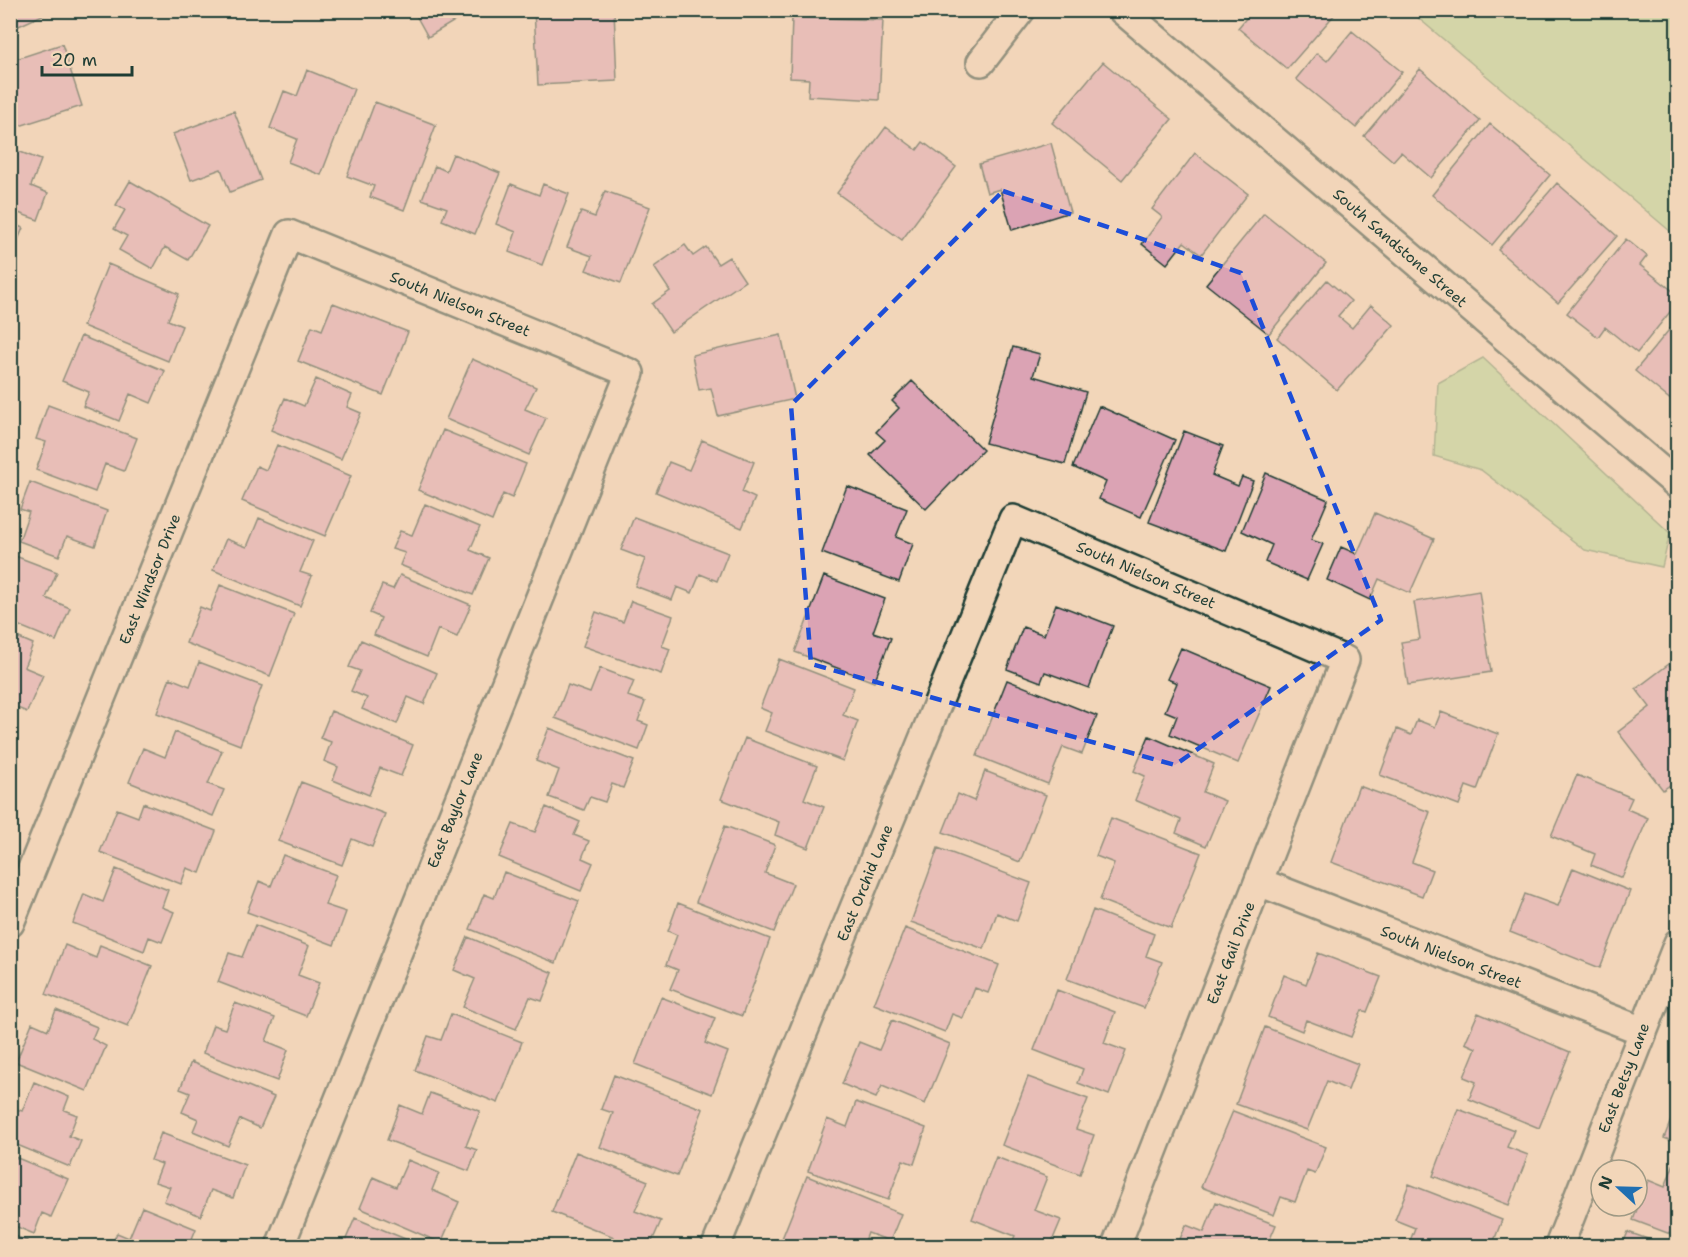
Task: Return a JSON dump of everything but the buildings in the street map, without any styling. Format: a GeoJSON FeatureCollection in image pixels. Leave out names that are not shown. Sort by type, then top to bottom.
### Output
{"type":"FeatureCollection","features":[{"type":"Feature","properties":{"kind":"street"},"geometry":{"type":"LineString","coordinates":[[981,62],[1021,10]]}},
{"type":"Feature","properties":{"kind":"street","name":"South Sandstone Street"},"geometry":{"type":"LineString","coordinates":[[1122,10],[1677,485]]}},
{"type":"Feature","properties":{"kind":"street","name":"South Nielson Street"},"geometry":{"type":"LineString","coordinates":[[289,234],[630,373]]}},
{"type":"Feature","properties":{"kind":"street","name":"East Windsor Drive"},"geometry":{"type":"LineString","coordinates":[[11,918],[289,234]]}},
{"type":"Feature","properties":{"kind":"street","name":"East Baylor Lane"},"geometry":{"type":"LineString","coordinates":[[280,1246],[630,373]]}},
{"type":"Feature","properties":{"kind":"street","name":"South Nielson Street"},"geometry":{"type":"LineString","coordinates":[[1013,519],[1345,660]]}},
{"type":"Feature","properties":{"kind":"street","name":"East Orchid Lane"},"geometry":{"type":"LineString","coordinates":[[716,1246],[1013,519]]}},
{"type":"Feature","properties":{"kind":"street","name":"East Gail Drive"},"geometry":{"type":"LineString","coordinates":[[1116,1246],[1345,660]]}},
{"type":"Feature","properties":{"kind":"street","name":"South Nielson Street"},"geometry":{"type":"LineString","coordinates":[[1258,882],[1642,1031]]}},
{"type":"Feature","properties":{"kind":"street","name":"East Betsy Lane"},"geometry":{"type":"LineString","coordinates":[[1558,1246],[1677,943]]}},
{"type":"Feature","properties":{"kind":"highlighted area"},"geometry":{"type":"Polygon","coordinates":[[[1003,191],[1241,273],[1381,620],[1175,765],[811,664],[791,405],[1003,191]]]}},
{"type":"Feature","properties":{"kind":"green space"},"geometry":{"type":"Polygon","coordinates":[[[1410,11],[1677,11],[1677,237],[1410,11]]]}},
{"type":"Feature","properties":{"kind":"green space"},"geometry":{"type":"Polygon","coordinates":[[[1483,358],[1670,533],[1662,567],[1585,550],[1481,470],[1434,456],[1438,383],[1483,358]]]}}]}
